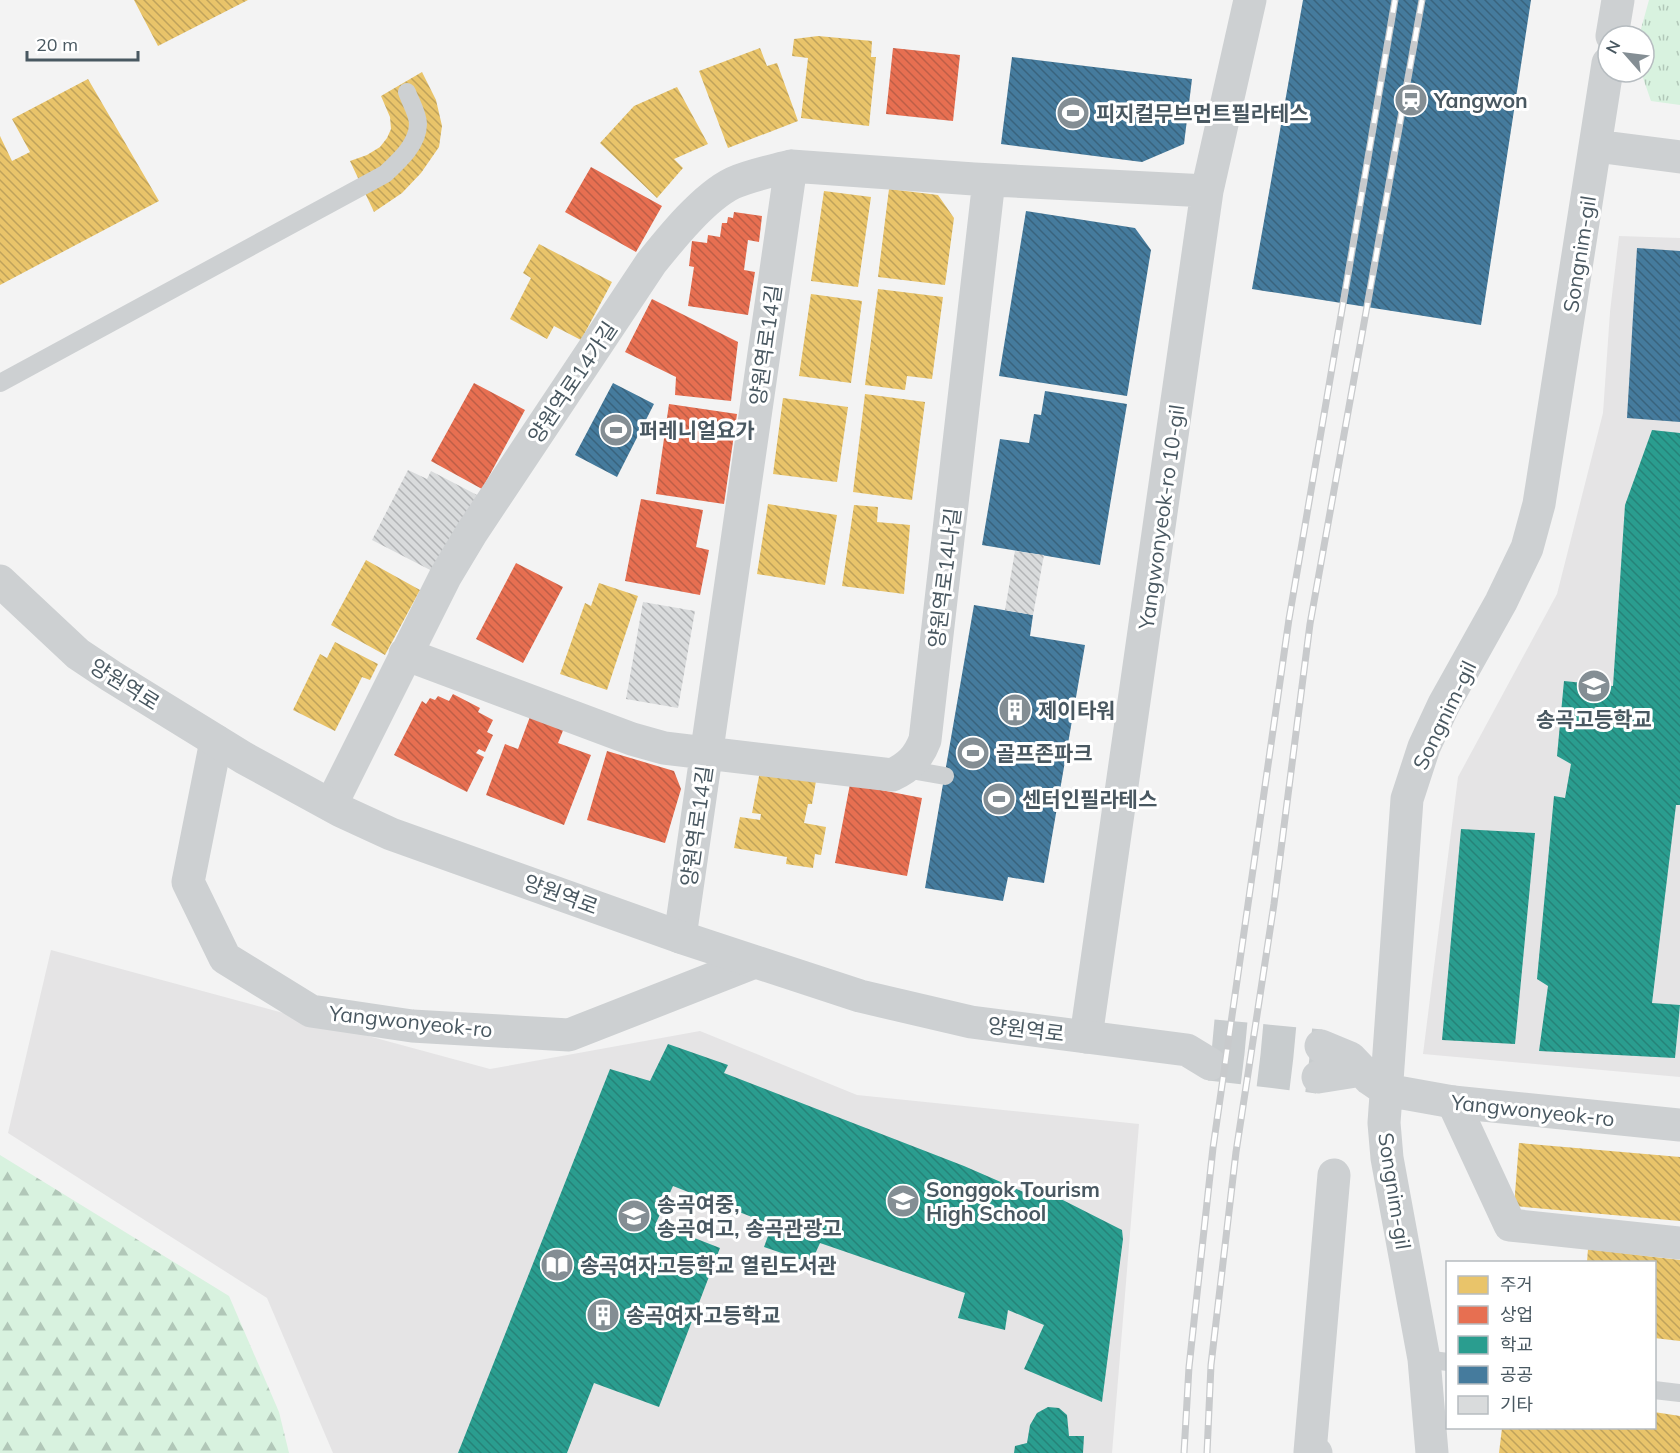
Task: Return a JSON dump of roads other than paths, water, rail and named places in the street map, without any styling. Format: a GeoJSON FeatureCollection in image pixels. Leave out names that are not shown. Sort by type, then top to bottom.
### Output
{"type":"FeatureCollection","features":[{"type":"Feature","properties":{"kind":"street","name":"Yangwonyeok-ro 10-gil"},"geometry":{"type":"LineString","coordinates":[[1086,1037],[1207,191],[1250,0]]}},
{"type":"Feature","properties":{"kind":"street"},"geometry":{"type":"LineString","coordinates":[[1614,24],[1618,0]]}},
{"type":"Feature","properties":{"kind":"street","name":"Songnim-gil"},"geometry":{"type":"LineString","coordinates":[[1432,1453],[1436,1361],[1387,1158],[1384,1123],[1374,1080],[1407,799],[1424,747],[1439,715],[1501,602],[1527,548],[1539,504],[1605,84]]}},
{"type":"Feature","properties":{"kind":"street"},"geometry":{"type":"LineString","coordinates":[[1596,146],[1680,157]]}},
{"type":"Feature","properties":{"kind":"street"},"geometry":{"type":"LineString","coordinates":[[791,166],[989,180],[1207,191]]}},
{"type":"Feature","properties":{"kind":"street","name":"양원역로14가길"},"geometry":{"type":"LineString","coordinates":[[330,805],[445,577],[472,532],[651,263],[673,235],[712,198],[732,183],[791,166]]}},
{"type":"Feature","properties":{"kind":"street","name":"양원역로14길"},"geometry":{"type":"LineString","coordinates":[[680,937],[791,166]]}},
{"type":"Feature","properties":{"kind":"street","name":"양원역로14나길"},"geometry":{"type":"LineString","coordinates":[[905,769],[918,756],[925,740],[989,180]]}},
{"type":"Feature","properties":{"kind":"street","name":"양원역로"},"geometry":{"type":"LineString","coordinates":[[0,581],[78,654],[244,758],[330,805],[391,834],[680,937],[860,996],[971,1022],[1204,1050]]}},
{"type":"Feature","properties":{"kind":"street"},"geometry":{"type":"LineString","coordinates":[[405,654],[632,739],[664,748],[892,775],[905,769]]}},
{"type":"Feature","properties":{"kind":"street","name":"Yangwonyeok-ro"},"geometry":{"type":"LineString","coordinates":[[216,741],[188,882],[225,958],[311,1011],[412,1026],[569,1035],[755,962]]}},
{"type":"Feature","properties":{"kind":"street"},"geometry":{"type":"LineString","coordinates":[[1320,1062],[1346,1056],[1374,1080]]}},
{"type":"Feature","properties":{"kind":"street","name":"Yangwonyeok-ro"},"geometry":{"type":"LineString","coordinates":[[1374,1080],[1453,1102],[1680,1125]]}},
{"type":"Feature","properties":{"kind":"street"},"geometry":{"type":"LineString","coordinates":[[1453,1102],[1510,1225],[1680,1243]]}},
{"type":"Feature","properties":{"kind":"street"},"geometry":{"type":"LineString","coordinates":[[1316,1453],[1310,1452],[1334,1175]]}},
{"type":"Feature","properties":{"kind":"lane"},"geometry":{"type":"LineString","coordinates":[[0,383],[385,174],[401,160],[414,140],[418,122],[406,92]]}},
{"type":"Feature","properties":{"kind":"lane"},"geometry":{"type":"LineString","coordinates":[[905,769],[945,776]]}},
{"type":"Feature","properties":{"kind":"lane"},"geometry":{"type":"LineString","coordinates":[[1656,1390],[1680,1394]]}},
{"type":"Feature","properties":{"kind":"tunnel"},"geometry":{"type":"LineString","coordinates":[[1213,1036],[1321,1046]]}},
{"type":"Feature","properties":{"kind":"tunnel"},"geometry":{"type":"LineString","coordinates":[[1210,1064],[1318,1077]]}},
{"type":"Feature","properties":{"kind":"railway"},"geometry":{"type":"LineString","coordinates":[[1184,1453],[1189,1367],[1213,1148],[1289,619],[1395,0]]}},
{"type":"Feature","properties":{"kind":"railway"},"geometry":{"type":"LineString","coordinates":[[1207,1453],[1211,1365],[1236,1152],[1274,904],[1310,624],[1422,0]]}},
{"type":"Feature","properties":{"kind":"place","name":"Yangwon"},"geometry":{"type":"Point","coordinates":[1411,100]}},
{"type":"Feature","properties":{"kind":"place","name":"피지컬무브먼트필라테스"},"geometry":{"type":"Point","coordinates":[1073,113]}},
{"type":"Feature","properties":{"kind":"place","name":"퍼레니얼요가"},"geometry":{"type":"Point","coordinates":[616,430]}},
{"type":"Feature","properties":{"kind":"place","name":"송곡고등학교"},"geometry":{"type":"Point","coordinates":[1594,686]}},
{"type":"Feature","properties":{"kind":"place","name":"제이타워"},"geometry":{"type":"Point","coordinates":[1015,710]}},
{"type":"Feature","properties":{"kind":"place","name":"골프존파크"},"geometry":{"type":"Point","coordinates":[973,753]}},
{"type":"Feature","properties":{"kind":"place","name":"센터인필라테스"},"geometry":{"type":"Point","coordinates":[999,799]}},
{"type":"Feature","properties":{"kind":"place","name":"Songgok Tourism High School"},"geometry":{"type":"Point","coordinates":[903,1201]}},
{"type":"Feature","properties":{"kind":"place","name":"송곡여중, 송곡여고, 송곡관광고"},"geometry":{"type":"Point","coordinates":[634,1216]}},
{"type":"Feature","properties":{"kind":"place","name":"송곡여자고등학교 열린도서관"},"geometry":{"type":"Point","coordinates":[557,1265]}},
{"type":"Feature","properties":{"kind":"place","name":"송곡여자고등학교"},"geometry":{"type":"Point","coordinates":[603,1315]}}]}
